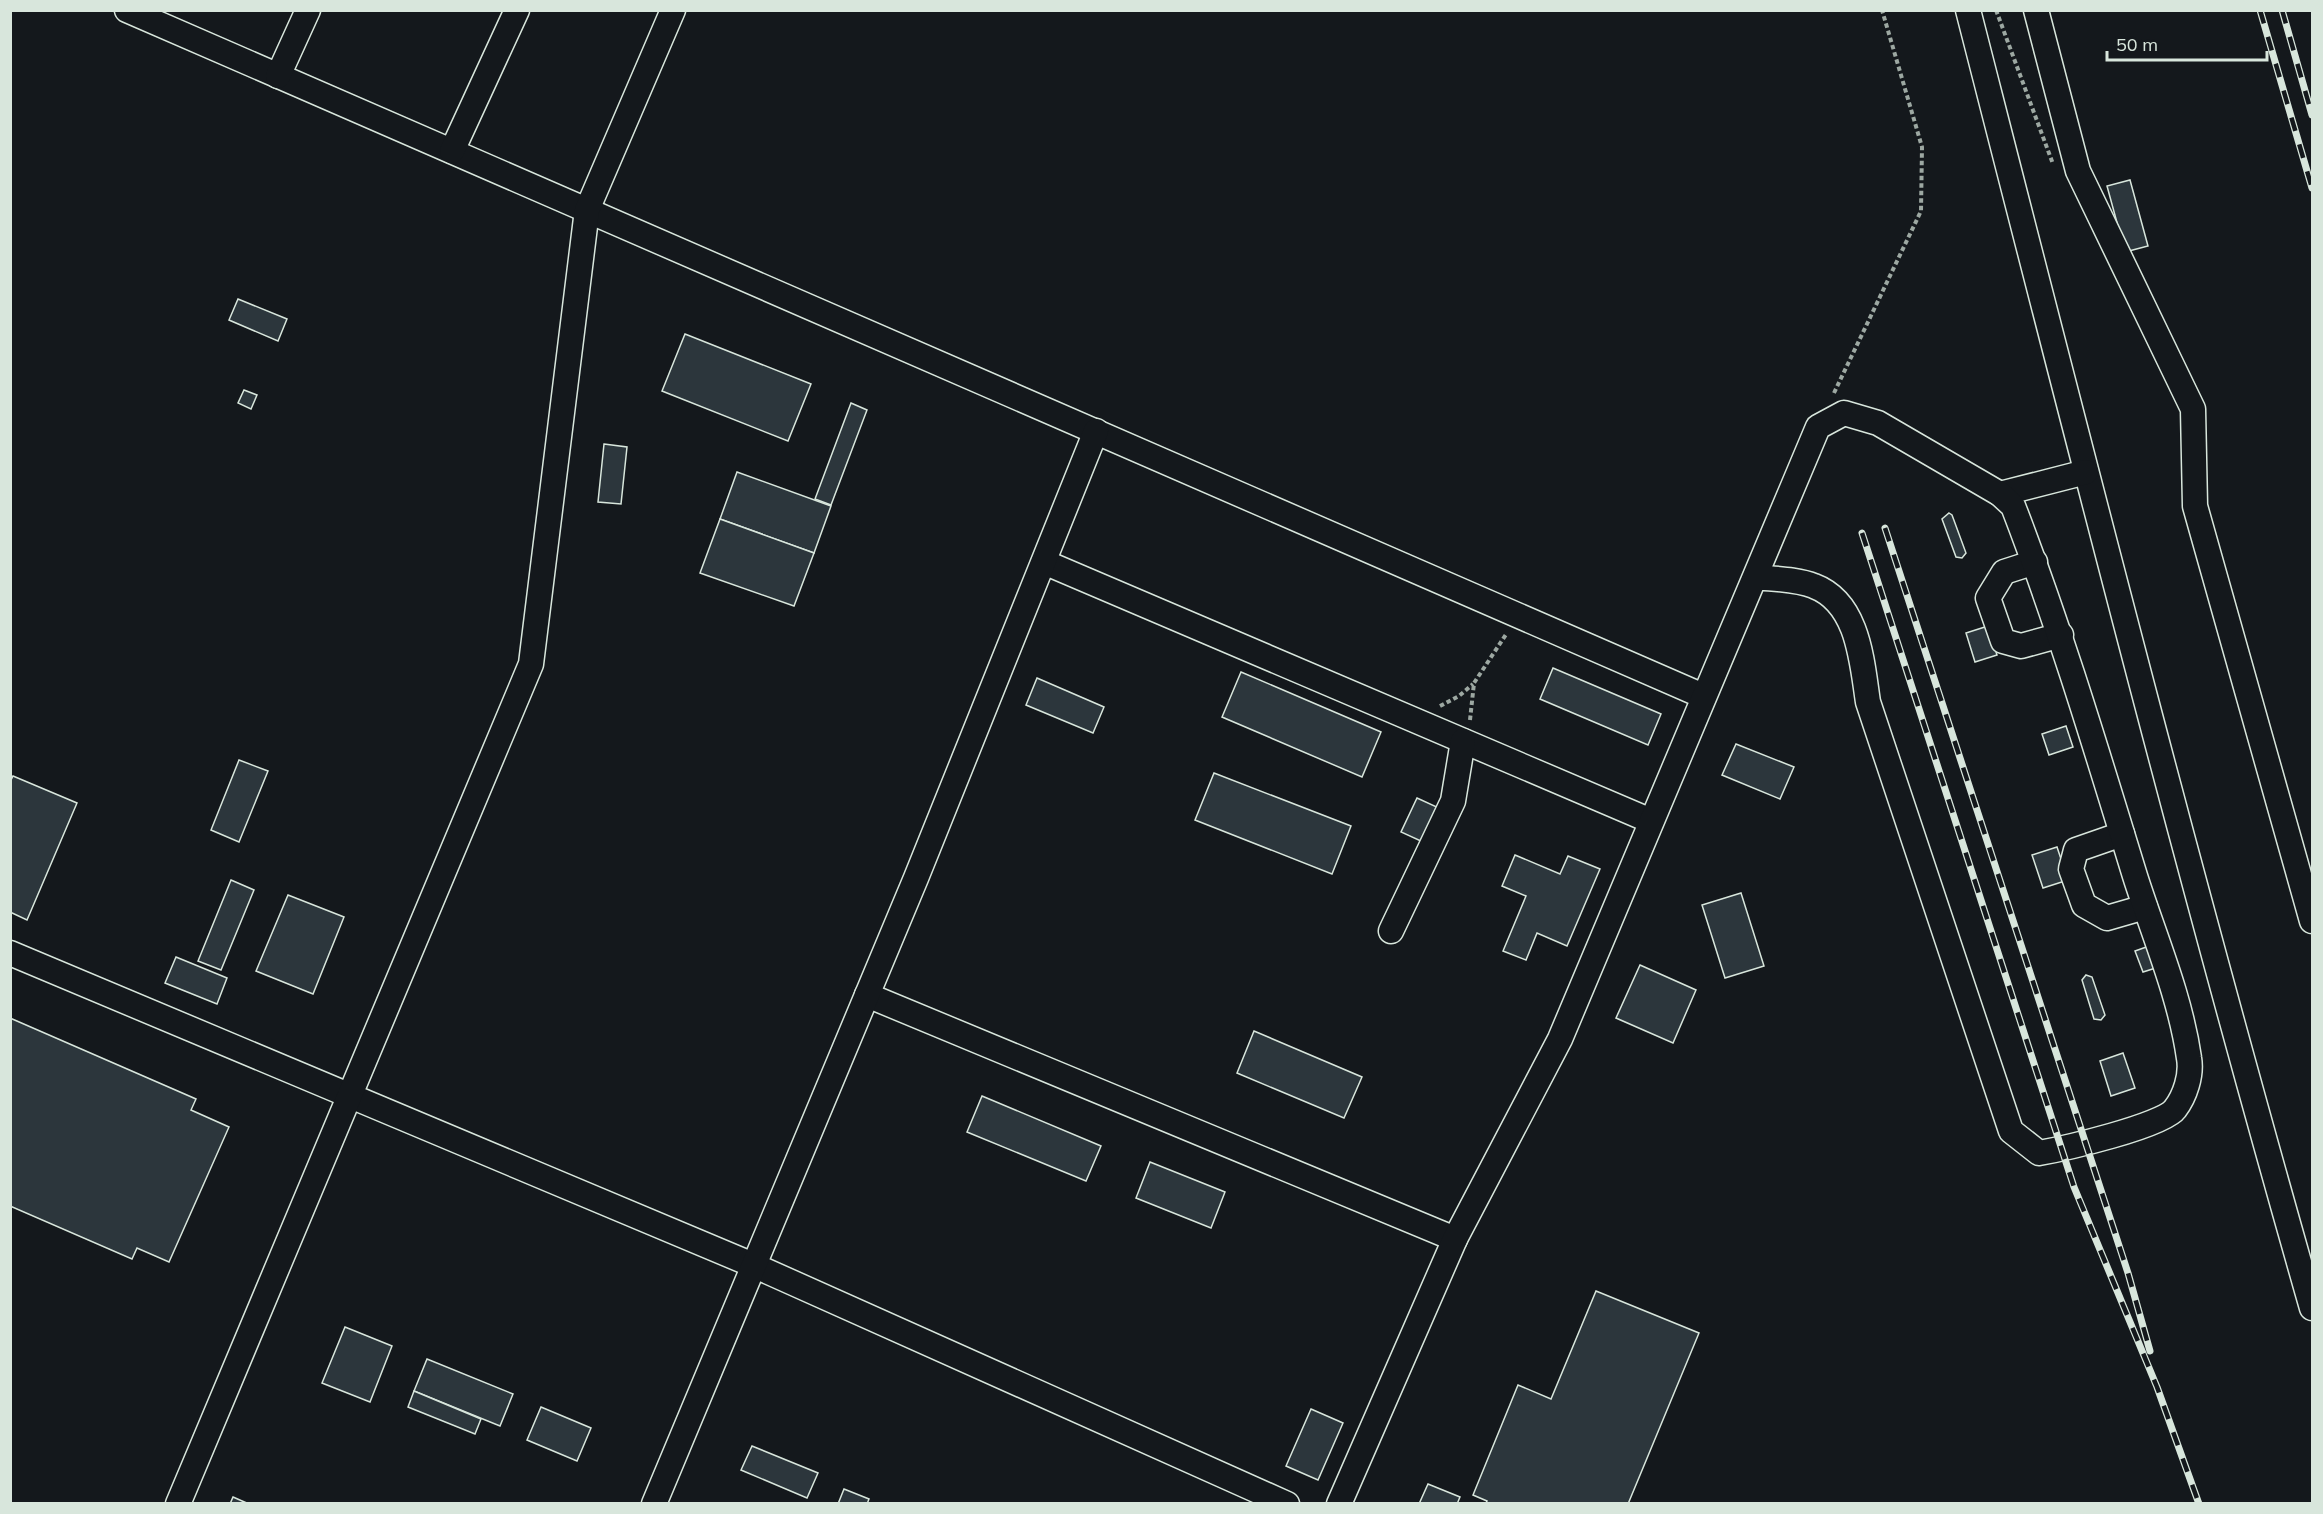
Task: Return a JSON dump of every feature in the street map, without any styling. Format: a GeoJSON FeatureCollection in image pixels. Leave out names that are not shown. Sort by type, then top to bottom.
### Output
{"type":"FeatureCollection","features":[{"type":"Feature","properties":{"kind":"lane"},"geometry":{"type":"LineString","coordinates":[[127,10],[1702,696]]}},
{"type":"Feature","properties":{"kind":"lane"},"geometry":{"type":"LineString","coordinates":[[278,76],[308,10]]}},
{"type":"Feature","properties":{"kind":"lane"},"geometry":{"type":"LineString","coordinates":[[452,152],[517,10]]}},
{"type":"Feature","properties":{"kind":"lane"},"geometry":{"type":"LineString","coordinates":[[178,1503],[351,1097],[531,664],[587,210],[673,10]]}},
{"type":"Feature","properties":{"kind":"lane"},"geometry":{"type":"LineString","coordinates":[[1968,10],[2086,472],[2238,1046],[2313,1308]]}},
{"type":"Feature","properties":{"kind":"lane"},"geometry":{"type":"LineString","coordinates":[[2036,10],[2078,171],[2193,409],[2195,506],[2313,921]]}},
{"type":"Feature","properties":{"kind":"lane"},"geometry":{"type":"LineString","coordinates":[[1339,1503],[1455,1239],[1560,1039],[1702,696],[1818,428],[1844,413],[1878,423],[2000,494],[2013,506],[2061,635],[2145,907],[2174,991],[2190,1061],[2186,1089],[2174,1112],[2130,1131],[2039,1153],[2011,1131],[1868,702],[1857,638],[1850,618],[1834,600],[1815,586],[1755,576]]}},
{"type":"Feature","properties":{"kind":"lane"},"geometry":{"type":"LineString","coordinates":[[654,1503],[867,995],[1096,431]]}},
{"type":"Feature","properties":{"kind":"lane"},"geometry":{"type":"LineString","coordinates":[[2000,494],[2086,472]]}},
{"type":"Feature","properties":{"kind":"lane"},"geometry":{"type":"LineString","coordinates":[[1044,562],[1651,821]]}},
{"type":"Feature","properties":{"kind":"lane"},"geometry":{"type":"LineString","coordinates":[[2035,562],[2004,572],[1988,598],[2003,641],[2021,646],[2061,635]]}},
{"type":"Feature","properties":{"kind":"lane"},"geometry":{"type":"LineString","coordinates":[[1391,931],[1453,801],[1463,741]]}},
{"type":"Feature","properties":{"kind":"lane"},"geometry":{"type":"LineString","coordinates":[[2122,834],[2076,850],[2072,868],[2084,905],[2107,918],[2145,907]]}},
{"type":"Feature","properties":{"kind":"lane"},"geometry":{"type":"LineString","coordinates":[[10,953],[753,1265],[1287,1503]]}},
{"type":"Feature","properties":{"kind":"lane"},"geometry":{"type":"LineString","coordinates":[[867,995],[1455,1239]]}},
{"type":"Feature","properties":{"kind":"path"},"geometry":{"type":"LineString","coordinates":[[1833,395],[1920,211],[1922,147],[1882,10]]}},
{"type":"Feature","properties":{"kind":"path"},"geometry":{"type":"LineString","coordinates":[[1996,10],[2050,163],[2078,171]]}},
{"type":"Feature","properties":{"kind":"path"},"geometry":{"type":"LineString","coordinates":[[1407,717],[1433,710],[1458,696],[1474,683],[1500,640],[1524,618]]}},
{"type":"Feature","properties":{"kind":"path"},"geometry":{"type":"LineString","coordinates":[[1463,741],[1470,722],[1474,683]]}},
{"type":"Feature","properties":{"kind":"building"},"geometry":{"type":"Polygon","coordinates":[[[2130,180],[2148,246],[2125,252],[2107,186],[2130,180]]]}},
{"type":"Feature","properties":{"kind":"building"},"geometry":{"type":"Polygon","coordinates":[[[238,299],[287,319],[278,341],[229,320],[238,299]]]}},
{"type":"Feature","properties":{"kind":"building"},"geometry":{"type":"Polygon","coordinates":[[[685,334],[811,384],[788,441],[662,391],[685,334]]]}},
{"type":"Feature","properties":{"kind":"building"},"geometry":{"type":"Polygon","coordinates":[[[244,390],[257,395],[251,409],[238,403],[244,390]]]}},
{"type":"Feature","properties":{"kind":"building"},"geometry":{"type":"Polygon","coordinates":[[[851,403],[867,410],[831,505],[815,499],[851,403]]]}},
{"type":"Feature","properties":{"kind":"building"},"geometry":{"type":"Polygon","coordinates":[[[604,444],[627,447],[621,504],[598,502],[604,444]]]}},
{"type":"Feature","properties":{"kind":"building"},"geometry":{"type":"Polygon","coordinates":[[[737,472],[831,506],[814,553],[720,519],[737,472]]]}},
{"type":"Feature","properties":{"kind":"building"},"geometry":{"type":"Polygon","coordinates":[[[1949,513],[1952,515],[1966,553],[1962,558],[1956,557],[1942,519],[1949,513]]]}},
{"type":"Feature","properties":{"kind":"building"},"geometry":{"type":"Polygon","coordinates":[[[720,519],[814,553],[794,606],[700,573],[720,519]]]}},
{"type":"Feature","properties":{"kind":"building"},"geometry":{"type":"Polygon","coordinates":[[[1988,626],[1997,655],[1975,662],[1966,633],[1988,626]]]}},
{"type":"Feature","properties":{"kind":"building"},"geometry":{"type":"Polygon","coordinates":[[[1553,668],[1661,714],[1648,745],[1540,699],[1553,668]]]}},
{"type":"Feature","properties":{"kind":"building"},"geometry":{"type":"Polygon","coordinates":[[[1241,672],[1381,732],[1362,777],[1222,717],[1241,672]]]}},
{"type":"Feature","properties":{"kind":"building"},"geometry":{"type":"Polygon","coordinates":[[[1037,678],[1104,707],[1093,733],[1026,705],[1037,678]]]}},
{"type":"Feature","properties":{"kind":"building"},"geometry":{"type":"Polygon","coordinates":[[[2066,726],[2073,747],[2049,755],[2042,734],[2066,726]]]}},
{"type":"Feature","properties":{"kind":"building"},"geometry":{"type":"Polygon","coordinates":[[[1736,744],[1794,767],[1780,799],[1722,775],[1736,744]]]}},
{"type":"Feature","properties":{"kind":"building"},"geometry":{"type":"Polygon","coordinates":[[[239,760],[268,771],[239,842],[211,830],[239,760]]]}},
{"type":"Feature","properties":{"kind":"building"},"geometry":{"type":"Polygon","coordinates":[[[1214,773],[1351,826],[1332,874],[1195,820],[1214,773]]]}},
{"type":"Feature","properties":{"kind":"building"},"geometry":{"type":"Polygon","coordinates":[[[13,776],[77,803],[27,920],[10,912],[10,782],[13,776]]]}},
{"type":"Feature","properties":{"kind":"building"},"geometry":{"type":"Polygon","coordinates":[[[1417,798],[1439,808],[1423,842],[1401,832],[1417,798]]]}},
{"type":"Feature","properties":{"kind":"building"},"geometry":{"type":"Polygon","coordinates":[[[2057,847],[2068,880],[2043,888],[2032,855],[2057,847]]]}},
{"type":"Feature","properties":{"kind":"building"},"geometry":{"type":"Polygon","coordinates":[[[1515,855],[1560,874],[1568,856],[1600,869],[1567,946],[1537,933],[1526,960],[1503,951],[1526,896],[1502,886],[1515,855]]]}},
{"type":"Feature","properties":{"kind":"building"},"geometry":{"type":"Polygon","coordinates":[[[231,880],[254,890],[221,970],[198,961],[231,880]]]}},
{"type":"Feature","properties":{"kind":"building"},"geometry":{"type":"Polygon","coordinates":[[[1741,893],[1764,966],[1725,978],[1702,905],[1741,893]]]}},
{"type":"Feature","properties":{"kind":"building"},"geometry":{"type":"Polygon","coordinates":[[[288,895],[344,917],[313,994],[256,971],[288,895]]]}},
{"type":"Feature","properties":{"kind":"building"},"geometry":{"type":"Polygon","coordinates":[[[2152,945],[2159,967],[2143,972],[2135,951],[2152,945]]]}},
{"type":"Feature","properties":{"kind":"building"},"geometry":{"type":"Polygon","coordinates":[[[176,957],[227,978],[217,1004],[165,983],[176,957]]]}},
{"type":"Feature","properties":{"kind":"building"},"geometry":{"type":"Polygon","coordinates":[[[1640,965],[1696,990],[1673,1043],[1616,1018],[1640,965]]]}},
{"type":"Feature","properties":{"kind":"building"},"geometry":{"type":"Polygon","coordinates":[[[2086,975],[2092,977],[2105,1015],[2101,1020],[2094,1019],[2082,980],[2086,975]]]}},
{"type":"Feature","properties":{"kind":"building"},"geometry":{"type":"Polygon","coordinates":[[[10,1018],[196,1099],[191,1110],[229,1127],[169,1262],[137,1248],[132,1259],[10,1206],[10,1018]]]}},
{"type":"Feature","properties":{"kind":"building"},"geometry":{"type":"Polygon","coordinates":[[[1254,1031],[1362,1077],[1344,1118],[1237,1073],[1254,1031]]]}},
{"type":"Feature","properties":{"kind":"building"},"geometry":{"type":"Polygon","coordinates":[[[2123,1053],[2135,1088],[2111,1096],[2100,1061],[2123,1053]]]}},
{"type":"Feature","properties":{"kind":"building"},"geometry":{"type":"Polygon","coordinates":[[[982,1096],[1101,1146],[1086,1181],[967,1132],[982,1096]]]}},
{"type":"Feature","properties":{"kind":"building"},"geometry":{"type":"Polygon","coordinates":[[[1150,1162],[1225,1192],[1211,1228],[1136,1198],[1150,1162]]]}},
{"type":"Feature","properties":{"kind":"building"},"geometry":{"type":"Polygon","coordinates":[[[1596,1291],[1699,1333],[1628,1504],[1486,1504],[1487,1501],[1473,1495],[1518,1385],[1551,1399],[1596,1291]]]}},
{"type":"Feature","properties":{"kind":"building"},"geometry":{"type":"Polygon","coordinates":[[[345,1327],[392,1346],[370,1402],[322,1383],[345,1327]]]}},
{"type":"Feature","properties":{"kind":"building"},"geometry":{"type":"Polygon","coordinates":[[[427,1359],[513,1394],[500,1426],[414,1391],[427,1359]]]}},
{"type":"Feature","properties":{"kind":"building"},"geometry":{"type":"Polygon","coordinates":[[[414,1391],[481,1419],[475,1434],[408,1407],[414,1391]]]}},
{"type":"Feature","properties":{"kind":"building"},"geometry":{"type":"Polygon","coordinates":[[[541,1407],[591,1428],[577,1461],[527,1440],[541,1407]]]}},
{"type":"Feature","properties":{"kind":"building"},"geometry":{"type":"Polygon","coordinates":[[[1311,1409],[1343,1423],[1318,1480],[1286,1466],[1311,1409]]]}},
{"type":"Feature","properties":{"kind":"building"},"geometry":{"type":"Polygon","coordinates":[[[752,1446],[818,1473],[807,1498],[741,1470],[752,1446]]]}},
{"type":"Feature","properties":{"kind":"building"},"geometry":{"type":"Polygon","coordinates":[[[1428,1484],[1460,1497],[1457,1504],[1419,1504],[1428,1484]]]}},
{"type":"Feature","properties":{"kind":"building"},"geometry":{"type":"Polygon","coordinates":[[[844,1489],[869,1499],[867,1504],[838,1504],[844,1489]]]}},
{"type":"Feature","properties":{"kind":"building"},"geometry":{"type":"Polygon","coordinates":[[[233,1497],[249,1504],[230,1504],[233,1497]]]}},
{"type":"Feature","properties":{"kind":"railway"},"geometry":{"type":"LineString","coordinates":[[2260,10],[2312,188]]}},
{"type":"Feature","properties":{"kind":"railway"},"geometry":{"type":"LineString","coordinates":[[2282,10],[2312,115]]}},
{"type":"Feature","properties":{"kind":"railway"},"geometry":{"type":"LineString","coordinates":[[1885,528],[2128,1273],[2150,1351]]}},
{"type":"Feature","properties":{"kind":"railway"},"geometry":{"type":"LineString","coordinates":[[1862,533],[2074,1187],[2157,1387],[2199,1504]]}}]}
